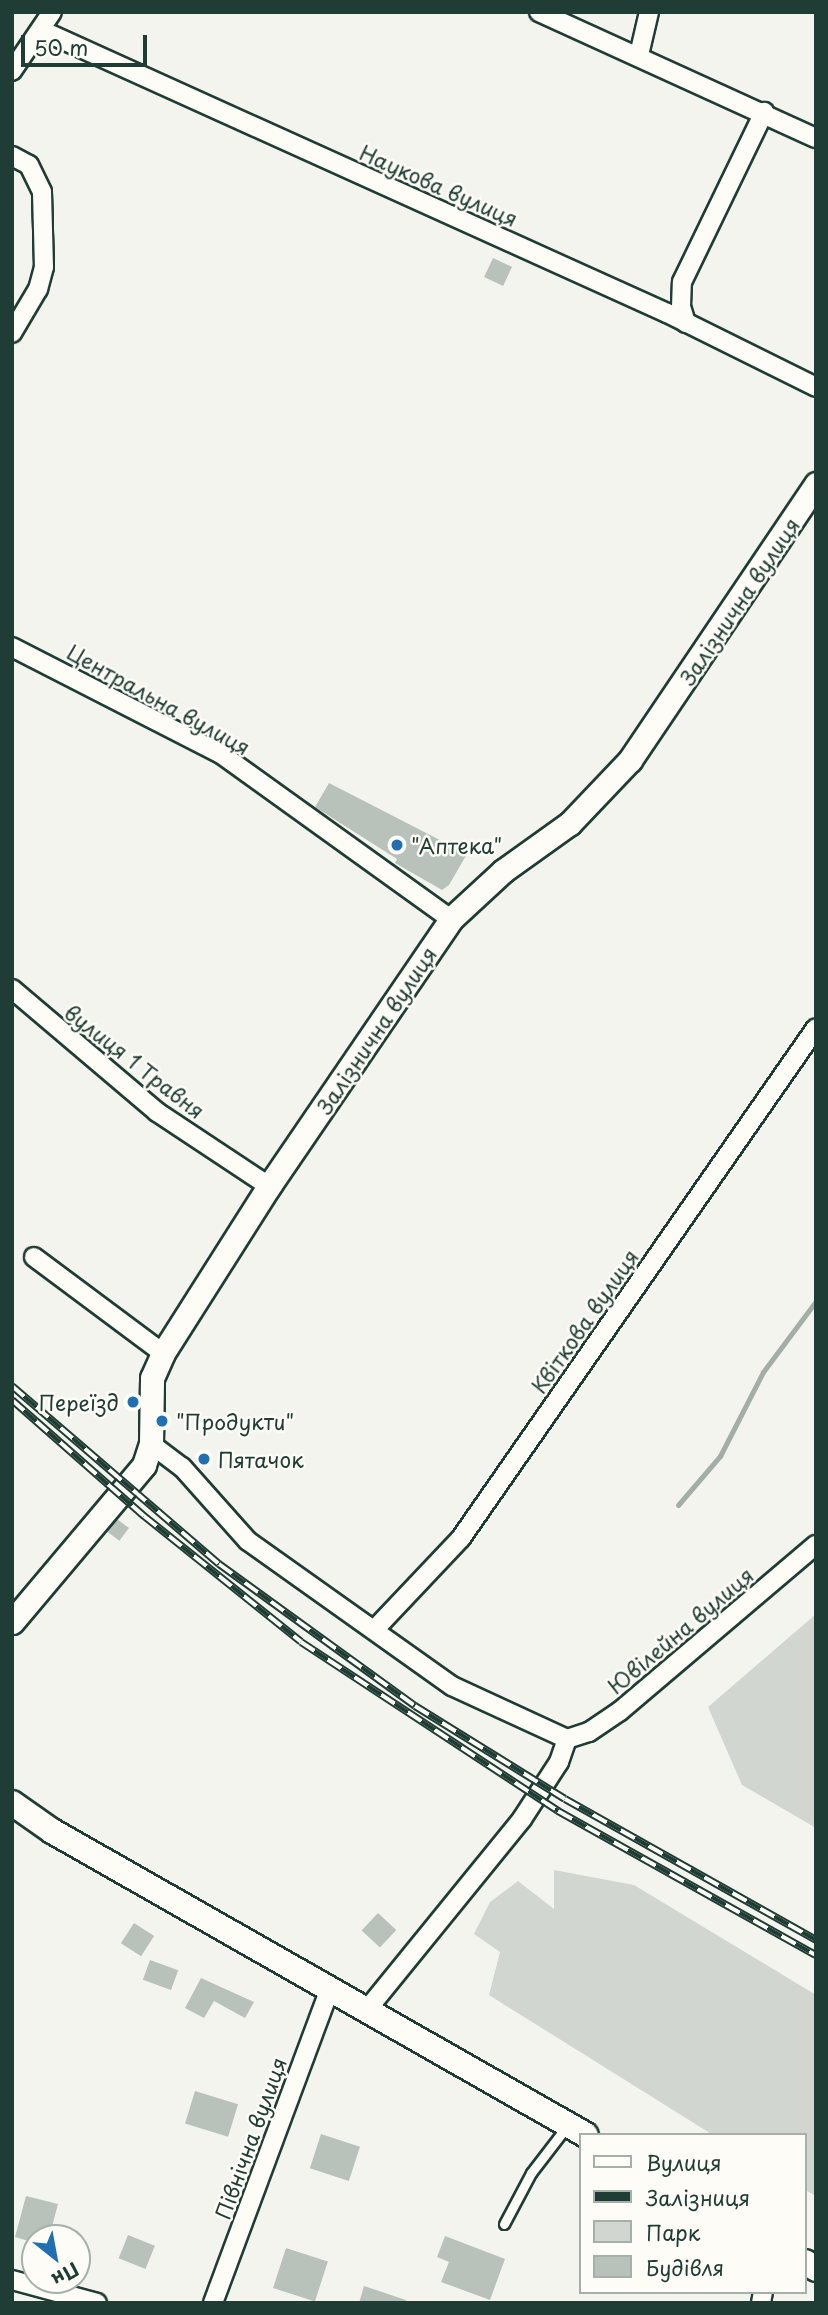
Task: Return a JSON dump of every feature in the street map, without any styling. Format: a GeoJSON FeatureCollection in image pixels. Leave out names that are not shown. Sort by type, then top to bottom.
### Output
{"type":"FeatureCollection","features":[{"type":"Feature","properties":{"kind":"main road"},"geometry":{"type":"LineString","coordinates":[[12,1803],[52,1830],[577,2130]]}},
{"type":"Feature","properties":{"kind":"street"},"geometry":{"type":"LineString","coordinates":[[12,71],[52,12]]}},
{"type":"Feature","properties":{"kind":"street"},"geometry":{"type":"LineString","coordinates":[[539,12],[639,55],[816,138]]}},
{"type":"Feature","properties":{"kind":"street"},"geometry":{"type":"LineString","coordinates":[[639,55],[649,12]]}},
{"type":"Feature","properties":{"kind":"street","name":"Наукова вулиця"},"geometry":{"type":"LineString","coordinates":[[41,30],[686,323],[816,387]]}},
{"type":"Feature","properties":{"kind":"street"},"geometry":{"type":"LineString","coordinates":[[686,323],[680,298],[682,282],[764,112]]}},
{"type":"Feature","properties":{"kind":"street"},"geometry":{"type":"LineString","coordinates":[[12,156],[29,165],[42,191],[44,267],[38,289],[12,333]]}},
{"type":"Feature","properties":{"kind":"street","name":"Залізнична вулиця"},"geometry":{"type":"LineString","coordinates":[[12,1622],[144,1465],[151,1444],[149,1396],[163,1353],[269,1186],[451,919],[503,871],[570,823],[630,760],[816,484]]}},
{"type":"Feature","properties":{"kind":"street","name":"Центральна вулиця"},"geometry":{"type":"LineString","coordinates":[[12,647],[221,754],[451,919]]}},
{"type":"Feature","properties":{"kind":"street","name":"вулиця 1 Травня"},"geometry":{"type":"LineString","coordinates":[[12,989],[157,1112],[269,1186]]}},
{"type":"Feature","properties":{"kind":"street","name":"Квіткова вулиця"},"geometry":{"type":"LineString","coordinates":[[376,1628],[461,1538],[816,1028]]}},
{"type":"Feature","properties":{"kind":"street"},"geometry":{"type":"LineString","coordinates":[[34,1257],[163,1353]]}},
{"type":"Feature","properties":{"kind":"street"},"geometry":{"type":"LineString","coordinates":[[151,1444],[182,1467],[248,1541],[376,1628],[452,1686],[567,1739],[559,1762],[522,1819],[366,2011]]}},
{"type":"Feature","properties":{"kind":"street","name":"Ювілейна вулиця"},"geometry":{"type":"LineString","coordinates":[[567,1739],[589,1732],[620,1711],[816,1545]]}},
{"type":"Feature","properties":{"kind":"street","name":"Північна вулиця"},"geometry":{"type":"LineString","coordinates":[[213,2303],[330,1989]]}},
{"type":"Feature","properties":{"kind":"street"},"geometry":{"type":"LineString","coordinates":[[12,2280],[97,2303]]}},
{"type":"Feature","properties":{"kind":"lane"},"geometry":{"type":"LineString","coordinates":[[504,2224],[531,2174],[577,2130]]}},
{"type":"Feature","properties":{"kind":"green space"},"geometry":{"type":"Polygon","coordinates":[[[816,1614],[816,1828],[742,1785],[708,1707],[816,1614]]]}},
{"type":"Feature","properties":{"kind":"green space"},"geometry":{"type":"Polygon","coordinates":[[[554,1870],[634,1885],[816,1995],[816,2196],[807,2191],[807,2133],[710,2133],[489,1995],[500,1952],[474,1934],[490,1902],[518,1881],[554,1909],[554,1870]]]}},
{"type":"Feature","properties":{"kind":"building"},"geometry":{"type":"Polygon","coordinates":[[[493,258],[512,267],[503,286],[484,277],[493,258]]]}},
{"type":"Feature","properties":{"kind":"building"},"geometry":{"type":"Polygon","coordinates":[[[329,783],[467,854],[449,885],[442,890],[395,863],[397,859],[315,807],[329,783]]]}},
{"type":"Feature","properties":{"kind":"building"},"geometry":{"type":"Polygon","coordinates":[[[117,1519],[129,1528],[119,1541],[107,1532],[117,1519]]]}},
{"type":"Feature","properties":{"kind":"building"},"geometry":{"type":"Polygon","coordinates":[[[378,1913],[396,1930],[380,1948],[362,1931],[378,1913]]]}},
{"type":"Feature","properties":{"kind":"building"},"geometry":{"type":"Polygon","coordinates":[[[134,1923],[154,1936],[141,1956],[121,1943],[134,1923]]]}},
{"type":"Feature","properties":{"kind":"building"},"geometry":{"type":"Polygon","coordinates":[[[150,1960],[178,1970],[171,1990],[143,1980],[150,1960]]]}},
{"type":"Feature","properties":{"kind":"building"},"geometry":{"type":"Polygon","coordinates":[[[201,1978],[254,2002],[245,2018],[214,2001],[204,2018],[185,2008],[201,1978]]]}},
{"type":"Feature","properties":{"kind":"building"},"geometry":{"type":"Polygon","coordinates":[[[195,2091],[238,2104],[228,2137],[185,2124],[195,2091]]]}},
{"type":"Feature","properties":{"kind":"building"},"geometry":{"type":"Polygon","coordinates":[[[321,2134],[360,2147],[349,2181],[310,2168],[321,2134]]]}},
{"type":"Feature","properties":{"kind":"building"},"geometry":{"type":"Polygon","coordinates":[[[26,2196],[58,2204],[53,2224],[21,2224],[21,2239],[15,2237],[26,2196]]]}},
{"type":"Feature","properties":{"kind":"building"},"geometry":{"type":"Polygon","coordinates":[[[128,2235],[155,2246],[146,2269],[119,2258],[128,2235]]]}},
{"type":"Feature","properties":{"kind":"building"},"geometry":{"type":"Polygon","coordinates":[[[445,2236],[505,2259],[490,2300],[441,2282],[449,2262],[437,2257],[445,2236]]]}},
{"type":"Feature","properties":{"kind":"building"},"geometry":{"type":"Polygon","coordinates":[[[286,2248],[328,2262],[315,2302],[273,2288],[286,2248]]]}},
{"type":"Feature","properties":{"kind":"building"},"geometry":{"type":"Polygon","coordinates":[[[364,2286],[406,2300],[405,2303],[359,2303],[364,2286]]]}},
{"type":"Feature","properties":{"kind":"waterway"},"geometry":{"type":"LineString","coordinates":[[678,1505],[720,1456],[763,1372],[816,1301]]}},
{"type":"Feature","properties":{"kind":"railway"},"geometry":{"type":"LineString","coordinates":[[12,1386],[219,1564],[415,1706],[565,1799],[816,1940]]}},
{"type":"Feature","properties":{"kind":"railway"},"geometry":{"type":"LineString","coordinates":[[12,1400],[144,1516],[301,1642],[558,1811],[816,1955]]}},
{"type":"Feature","properties":{"kind":"place","name":"\"Аптека\""},"geometry":{"type":"Point","coordinates":[397,845]}},
{"type":"Feature","properties":{"kind":"place","name":"Переїзд"},"geometry":{"type":"Point","coordinates":[133,1402]}},
{"type":"Feature","properties":{"kind":"place","name":"\"Продукти\""},"geometry":{"type":"Point","coordinates":[162,1421]}},
{"type":"Feature","properties":{"kind":"place","name":"Пятачок"},"geometry":{"type":"Point","coordinates":[204,1459]}}]}
